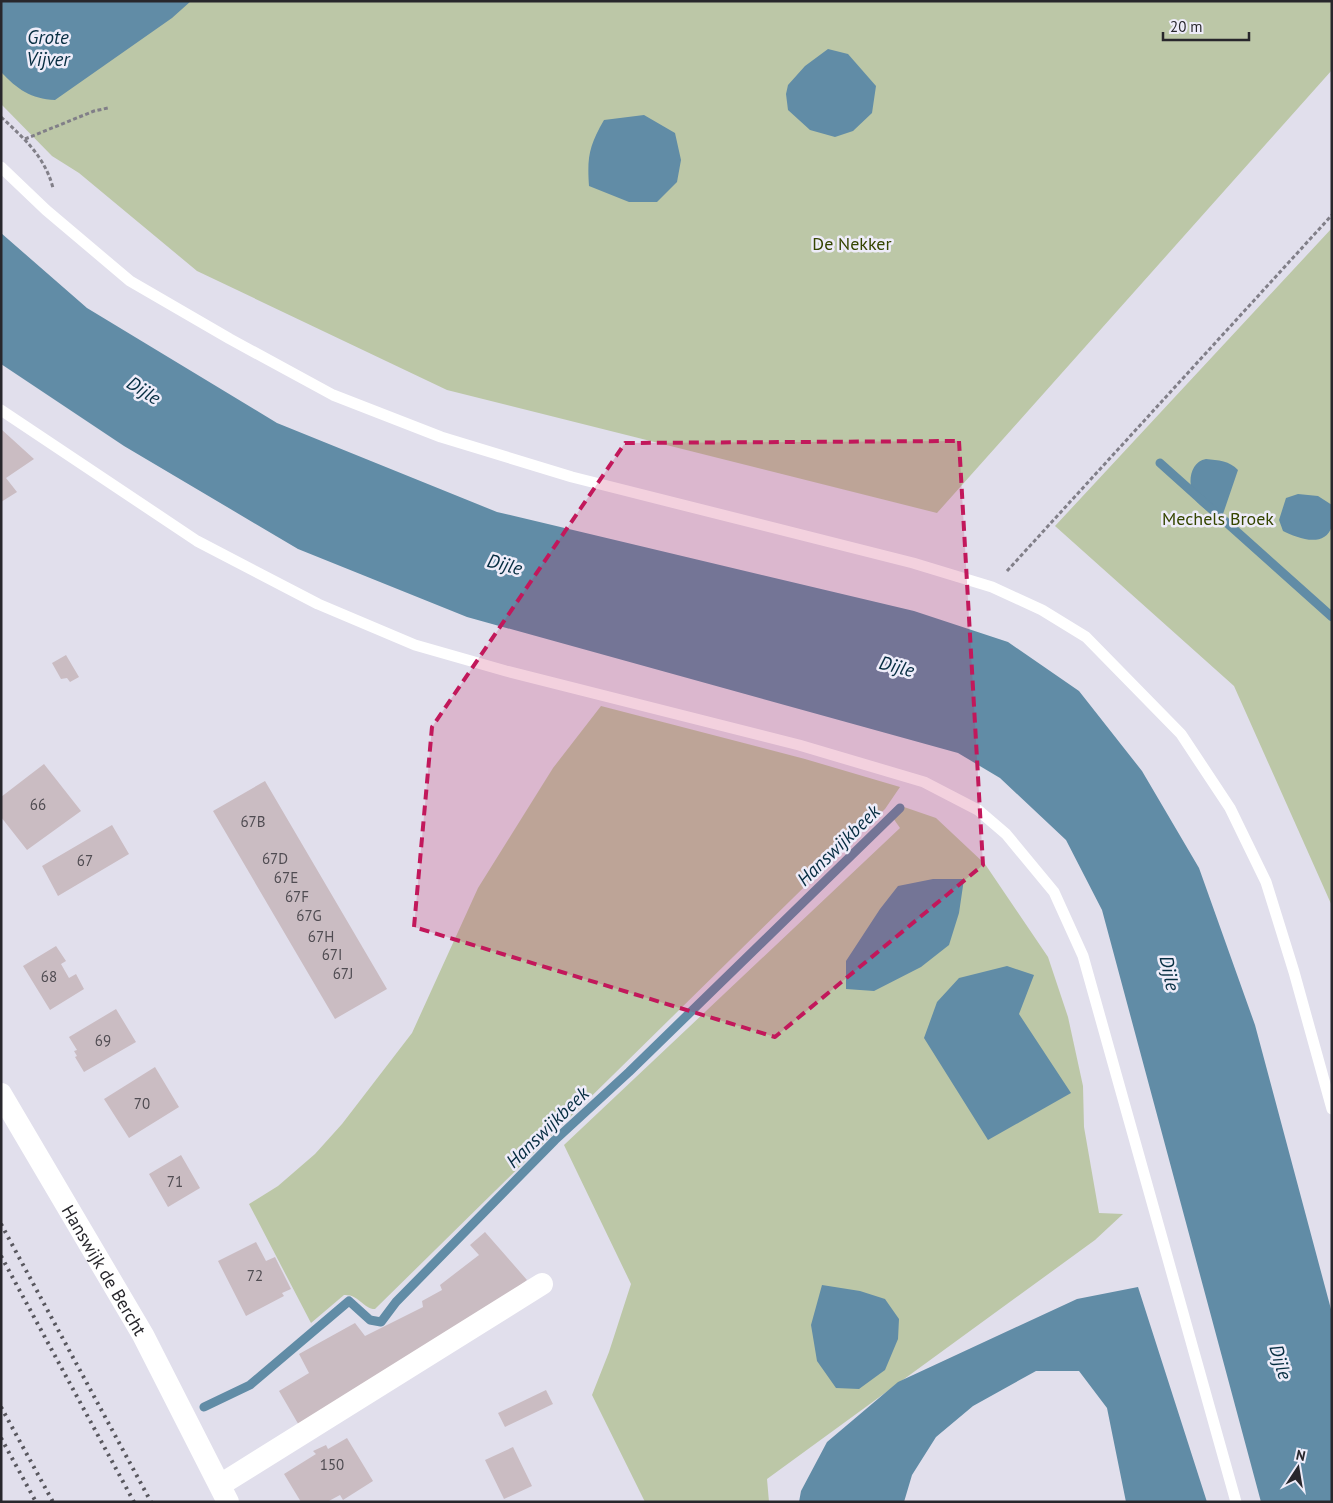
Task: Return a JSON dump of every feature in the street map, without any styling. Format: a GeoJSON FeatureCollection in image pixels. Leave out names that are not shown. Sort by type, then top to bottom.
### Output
{"type":"FeatureCollection","features":[{"type":"Feature","properties":{"kind":"street","name":"Hanswijk de Bercht"},"geometry":{"type":"LineString","coordinates":[[1,1094],[143,1335],[224,1494]]}},
{"type":"Feature","properties":{"kind":"street"},"geometry":{"type":"LineString","coordinates":[[224,1494],[542,1284]]}},
{"type":"Feature","properties":{"kind":"lane"},"geometry":{"type":"LineString","coordinates":[[1,167],[46,210],[130,281],[230,340],[332,394],[441,437],[572,477],[913,563],[992,587],[1042,610],[1086,637],[1181,734],[1230,808],[1266,882],[1294,972],[1332,1109]]}},
{"type":"Feature","properties":{"kind":"lane"},"geometry":{"type":"LineString","coordinates":[[1,410],[197,541],[318,604],[415,645],[506,671],[799,745],[924,782],[978,810],[1006,834],[1054,892],[1083,956],[1236,1502]]}},
{"type":"Feature","properties":{"kind":"path"},"geometry":{"type":"LineString","coordinates":[[24,140],[94,110],[108,108]]}},
{"type":"Feature","properties":{"kind":"path"},"geometry":{"type":"LineString","coordinates":[[1,117],[37,152]]}},
{"type":"Feature","properties":{"kind":"path"},"geometry":{"type":"LineString","coordinates":[[992,587],[1332,215]]}},
{"type":"Feature","properties":{"kind":"highlighted area"},"geometry":{"type":"Polygon","coordinates":[[[959,441],[983,865],[775,1037],[414,927],[432,727],[625,443],[959,441]]]}},
{"type":"Feature","properties":{"kind":"green space","name":"De Nekker"},"geometry":{"type":"Polygon","coordinates":[[[1,1],[1332,1],[1332,70],[937,513],[447,390],[197,271],[79,173],[52,156],[1,104],[1,1]]]}},
{"type":"Feature","properties":{"kind":"green space","name":"Mechels Broek"},"geometry":{"type":"Polygon","coordinates":[[[1332,228],[1332,906],[1234,686],[1055,526],[1332,228]]]}},
{"type":"Feature","properties":{"kind":"green space"},"geometry":{"type":"Polygon","coordinates":[[[601,706],[805,759],[900,787],[885,809],[375,1309],[367,1307],[349,1295],[344,1295],[311,1323],[249,1204],[278,1186],[315,1154],[342,1124],[412,1033],[478,888],[553,768],[601,706]]]}},
{"type":"Feature","properties":{"kind":"green space"},"geometry":{"type":"Polygon","coordinates":[[[904,807],[936,818],[985,864],[1048,957],[1068,1017],[1083,1086],[1084,1127],[1099,1213],[1123,1214],[1095,1240],[767,1479],[769,1502],[645,1502],[592,1395],[609,1352],[631,1284],[564,1145],[900,828],[893,818],[904,807]]]}},
{"type":"Feature","properties":{"kind":"water","name":"Grote Vijver"},"geometry":{"type":"Polygon","coordinates":[[[1,1],[191,1],[172,18],[55,100],[39,98],[25,92],[1,72],[1,1]]]}},
{"type":"Feature","properties":{"kind":"water"},"geometry":{"type":"Polygon","coordinates":[[[828,49],[848,54],[876,86],[872,113],[853,131],[835,137],[810,130],[788,110],[786,94],[788,85],[805,66],[828,49]]]}},
{"type":"Feature","properties":{"kind":"water"},"geometry":{"type":"Polygon","coordinates":[[[644,115],[675,133],[681,160],[677,182],[657,202],[629,202],[589,186],[588,167],[590,152],[604,120],[644,115]]]}},
{"type":"Feature","properties":{"kind":"water","name":"Dijle"},"geometry":{"type":"Polygon","coordinates":[[[1,233],[87,308],[277,423],[497,512],[914,611],[1008,642],[1079,691],[1142,771],[1199,868],[1255,1025],[1332,1313],[1332,1502],[1261,1502],[1102,910],[1066,840],[1000,778],[958,753],[467,617],[298,549],[124,446],[1,364],[1,233]]]}},
{"type":"Feature","properties":{"kind":"water"},"geometry":{"type":"Polygon","coordinates":[[[1206,459],[1228,463],[1238,470],[1223,514],[1217,517],[1197,502],[1192,493],[1190,481],[1193,469],[1200,461],[1206,459]]]}},
{"type":"Feature","properties":{"kind":"water"},"geometry":{"type":"Polygon","coordinates":[[[1298,494],[1318,496],[1332,505],[1332,526],[1328,533],[1317,540],[1303,539],[1283,531],[1279,520],[1286,498],[1298,494]]]}},
{"type":"Feature","properties":{"kind":"water"},"geometry":{"type":"Polygon","coordinates":[[[933,879],[964,879],[959,913],[949,945],[921,967],[874,991],[846,989],[846,961],[880,909],[898,886],[933,879]]]}},
{"type":"Feature","properties":{"kind":"water"},"geometry":{"type":"Polygon","coordinates":[[[1007,966],[1034,975],[1019,1014],[1071,1093],[988,1140],[924,1038],[937,1002],[959,978],[1007,966]]]}},
{"type":"Feature","properties":{"kind":"water"},"geometry":{"type":"Polygon","coordinates":[[[822,1285],[860,1291],[885,1299],[899,1319],[898,1339],[885,1370],[859,1389],[836,1388],[817,1361],[811,1325],[822,1285]]]}},
{"type":"Feature","properties":{"kind":"water"},"geometry":{"type":"Polygon","coordinates":[[[1138,1287],[1207,1502],[1126,1502],[1107,1408],[1079,1371],[1036,1371],[973,1406],[936,1437],[912,1475],[904,1502],[799,1502],[801,1491],[827,1442],[898,1382],[1077,1299],[1138,1287]]]}},
{"type":"Feature","properties":{"kind":"building"},"geometry":{"type":"Polygon","coordinates":[[[1,429],[34,459],[6,478],[17,492],[1,502],[1,429]]]}},
{"type":"Feature","properties":{"kind":"building"},"geometry":{"type":"Polygon","coordinates":[[[66,655],[79,677],[70,682],[67,678],[61,679],[52,663],[66,655]]]}},
{"type":"Feature","properties":{"kind":"building"},"geometry":{"type":"Polygon","coordinates":[[[44,764],[81,811],[27,850],[1,817],[1,797],[44,764]]]}},
{"type":"Feature","properties":{"kind":"building"},"geometry":{"type":"Polygon","coordinates":[[[265,781],[387,989],[335,1019],[213,811],[265,781]]]}},
{"type":"Feature","properties":{"kind":"building"},"geometry":{"type":"Polygon","coordinates":[[[112,825],[129,854],[58,896],[42,866],[112,825]]]}},
{"type":"Feature","properties":{"kind":"building"},"geometry":{"type":"Polygon","coordinates":[[[56,946],[66,961],[61,964],[69,978],[76,974],[84,989],[50,1010],[23,966],[56,946]]]}},
{"type":"Feature","properties":{"kind":"building"},"geometry":{"type":"Polygon","coordinates":[[[116,1009],[136,1042],[84,1072],[75,1057],[77,1056],[74,1051],[77,1050],[69,1037],[116,1009]]]}},
{"type":"Feature","properties":{"kind":"building"},"geometry":{"type":"Polygon","coordinates":[[[155,1067],[179,1107],[129,1138],[104,1099],[155,1067]]]}},
{"type":"Feature","properties":{"kind":"building"},"geometry":{"type":"Polygon","coordinates":[[[181,1155],[200,1188],[168,1207],[149,1174],[181,1155]]]}},
{"type":"Feature","properties":{"kind":"building"},"geometry":{"type":"Polygon","coordinates":[[[485,1232],[527,1280],[455,1335],[300,1427],[279,1391],[309,1373],[299,1354],[355,1323],[365,1336],[423,1307],[422,1301],[442,1290],[440,1285],[479,1255],[470,1245],[485,1232]]]}},
{"type":"Feature","properties":{"kind":"building"},"geometry":{"type":"Polygon","coordinates":[[[256,1242],[266,1261],[275,1257],[291,1289],[282,1293],[284,1296],[246,1316],[218,1261],[256,1242]]]}},
{"type":"Feature","properties":{"kind":"building"},"geometry":{"type":"Polygon","coordinates":[[[546,1390],[553,1404],[505,1427],[498,1413],[546,1390]]]}},
{"type":"Feature","properties":{"kind":"building"},"geometry":{"type":"Polygon","coordinates":[[[347,1438],[373,1481],[343,1500],[340,1495],[327,1502],[301,1502],[284,1474],[316,1454],[313,1451],[326,1445],[328,1449],[347,1438]]]}},
{"type":"Feature","properties":{"kind":"building"},"geometry":{"type":"Polygon","coordinates":[[[513,1447],[532,1486],[504,1499],[485,1460],[513,1447]]]}},
{"type":"Feature","properties":{"kind":"waterway"},"geometry":{"type":"LineString","coordinates":[[1160,463],[1332,617]]}},
{"type":"Feature","properties":{"kind":"waterway","name":"Hanswijkbeek"},"geometry":{"type":"LineString","coordinates":[[204,1407],[250,1385],[349,1301],[370,1320],[381,1322],[396,1302],[555,1140],[629,1072],[900,808]]}},
{"type":"Feature","properties":{"kind":"railway"},"geometry":{"type":"LineString","coordinates":[[1,1224],[151,1502]]}},
{"type":"Feature","properties":{"kind":"railway"},"geometry":{"type":"LineString","coordinates":[[1,1256],[134,1502]]}},
{"type":"Feature","properties":{"kind":"railway"},"geometry":{"type":"LineString","coordinates":[[1,1407],[53,1502]]}},
{"type":"Feature","properties":{"kind":"railway"},"geometry":{"type":"LineString","coordinates":[[1,1438],[36,1502]]}}]}
